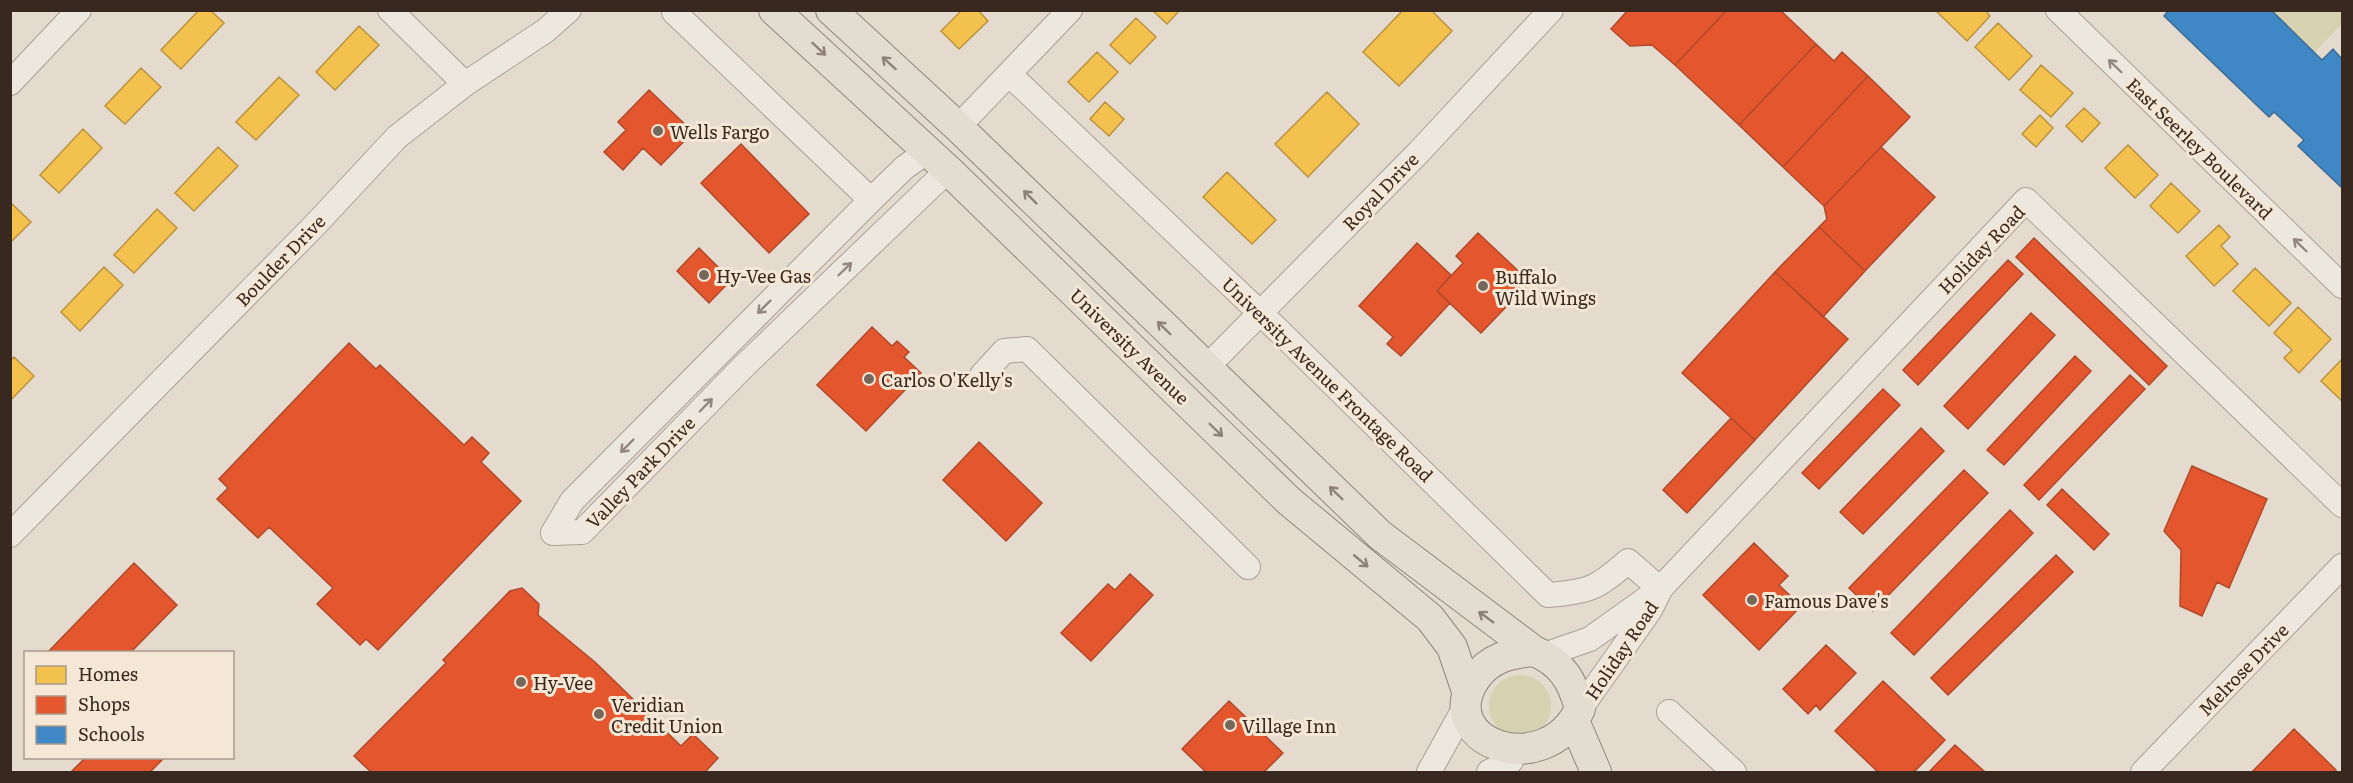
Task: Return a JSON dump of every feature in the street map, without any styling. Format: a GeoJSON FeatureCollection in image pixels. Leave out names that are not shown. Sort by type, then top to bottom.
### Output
{"type":"FeatureCollection","features":[{"type":"Feature","properties":{"kind":"main road","name":"University Avenue"},"geometry":{"type":"LineString","coordinates":[[774,10],[938,160],[1289,501],[1430,618],[1452,647],[1466,699]]}},
{"type":"Feature","properties":{"kind":"main road","name":"University Avenue"},"geometry":{"type":"LineString","coordinates":[[831,10],[958,127],[1380,535],[1539,653]]}},
{"type":"Feature","properties":{"kind":"main road"},"geometry":{"type":"LineString","coordinates":[[938,160],[968,167],[1039,234],[1086,253]]}},
{"type":"Feature","properties":{"kind":"main road"},"geometry":{"type":"LineString","coordinates":[[1063,280],[1116,311],[1178,369],[1206,369]]}},
{"type":"Feature","properties":{"kind":"main road"},"geometry":{"type":"LineString","coordinates":[[1578,716],[1564,741],[1552,752],[1512,767],[1491,753],[1478,740],[1469,724],[1466,699],[1480,671],[1496,658],[1517,652],[1539,653],[1560,667],[1573,684],[1578,716],[1596,772]]}},
{"type":"Feature","properties":{"kind":"street"},"geometry":{"type":"LineString","coordinates":[[10,82],[79,10]]}},
{"type":"Feature","properties":{"kind":"street"},"geometry":{"type":"LineString","coordinates":[[390,10],[465,84]]}},
{"type":"Feature","properties":{"kind":"street","name":"Boulder Drive"},"geometry":{"type":"LineString","coordinates":[[10,535],[315,225],[397,137],[465,84],[546,31],[569,10]]}},
{"type":"Feature","properties":{"kind":"street"},"geometry":{"type":"LineString","coordinates":[[958,127],[1070,10]]}},
{"type":"Feature","properties":{"kind":"street","name":"Royal Drive"},"geometry":{"type":"LineString","coordinates":[[1206,369],[1419,152],[1551,10]]}},
{"type":"Feature","properties":{"kind":"street","name":"East Seerley Boulevard"},"geometry":{"type":"LineString","coordinates":[[2058,10],[2343,286]]}},
{"type":"Feature","properties":{"kind":"street"},"geometry":{"type":"LineString","coordinates":[[675,12],[871,200]]}},
{"type":"Feature","properties":{"kind":"street","name":"University Avenue Frontage Road"},"geometry":{"type":"LineString","coordinates":[[1009,74],[1260,313],[1548,595],[1575,593],[1604,583],[1628,561],[1660,589]]}},
{"type":"Feature","properties":{"kind":"street","name":"Valley Park Drive"},"geometry":{"type":"LineString","coordinates":[[938,160],[743,367],[582,532],[553,532],[572,501],[905,167],[938,160]]}},
{"type":"Feature","properties":{"kind":"street","name":"Holiday Road"},"geometry":{"type":"LineString","coordinates":[[1539,653],[1590,639],[1660,589],[2026,200],[2343,505]]}},
{"type":"Feature","properties":{"kind":"street"},"geometry":{"type":"LineString","coordinates":[[982,375],[1004,351],[1027,349],[1248,567]]}},
{"type":"Feature","properties":{"kind":"street","name":"Melrose Drive"},"geometry":{"type":"LineString","coordinates":[[2143,772],[2343,566]]}},
{"type":"Feature","properties":{"kind":"street","name":"Holiday Road"},"geometry":{"type":"LineString","coordinates":[[1578,716],[1650,610],[1660,589]]}},
{"type":"Feature","properties":{"kind":"street"},"geometry":{"type":"LineString","coordinates":[[1429,772],[1466,699]]}},
{"type":"Feature","properties":{"kind":"street"},"geometry":{"type":"LineString","coordinates":[[1670,712],[1734,772]]}},
{"type":"Feature","properties":{"kind":"shaded area"},"geometry":{"type":"Polygon","coordinates":[[[2271,11],[2342,11],[2342,24],[2314,53],[2271,11]]]}},
{"type":"Feature","properties":{"kind":"shaded area"},"geometry":{"type":"Polygon","coordinates":[[[1520,675],[1532,677],[1542,684],[1549,694],[1551,706],[1549,718],[1542,728],[1532,735],[1520,737],[1508,735],[1498,728],[1491,718],[1489,706],[1491,694],[1498,684],[1508,677],[1520,675]]]}},
{"type":"Feature","properties":{"kind":"building: Homes"},"geometry":{"type":"Polygon","coordinates":[[[199,10],[210,10],[224,23],[181,69],[161,50],[199,10]]]}},
{"type":"Feature","properties":{"kind":"building: Homes"},"geometry":{"type":"Polygon","coordinates":[[[962,10],[978,10],[988,21],[959,49],[941,31],[962,10]]]}},
{"type":"Feature","properties":{"kind":"building: Homes"},"geometry":{"type":"Polygon","coordinates":[[[1152,10],[1180,10],[1167,24],[1152,10]]]}},
{"type":"Feature","properties":{"kind":"building: Homes"},"geometry":{"type":"Polygon","coordinates":[[[1403,10],[1431,10],[1452,31],[1399,86],[1363,52],[1403,10]]]}},
{"type":"Feature","properties":{"kind":"building: Homes"},"geometry":{"type":"Polygon","coordinates":[[[1935,10],[1985,10],[1990,16],[1967,41],[1935,10]]]}},
{"type":"Feature","properties":{"kind":"building: Homes"},"geometry":{"type":"Polygon","coordinates":[[[1136,18],[1156,37],[1130,64],[1110,45],[1136,18]]]}},
{"type":"Feature","properties":{"kind":"building: Homes"},"geometry":{"type":"Polygon","coordinates":[[[1998,23],[2032,56],[2009,80],[1975,47],[1998,23]]]}},
{"type":"Feature","properties":{"kind":"building: Homes"},"geometry":{"type":"Polygon","coordinates":[[[359,26],[379,45],[335,90],[316,72],[359,26]]]}},
{"type":"Feature","properties":{"kind":"building: Homes"},"geometry":{"type":"Polygon","coordinates":[[[1097,52],[1118,72],[1089,102],[1068,82],[1097,52]]]}},
{"type":"Feature","properties":{"kind":"building: Homes"},"geometry":{"type":"Polygon","coordinates":[[[2041,65],[2073,93],[2051,117],[2020,90],[2041,65]]]}},
{"type":"Feature","properties":{"kind":"building: Homes"},"geometry":{"type":"Polygon","coordinates":[[[141,68],[161,87],[125,124],[105,106],[141,68]]]}},
{"type":"Feature","properties":{"kind":"building: Homes"},"geometry":{"type":"Polygon","coordinates":[[[279,77],[299,95],[256,140],[236,122],[279,77]]]}},
{"type":"Feature","properties":{"kind":"building: Homes"},"geometry":{"type":"Polygon","coordinates":[[[1327,92],[1359,124],[1308,177],[1275,144],[1327,92]]]}},
{"type":"Feature","properties":{"kind":"building: Homes"},"geometry":{"type":"Polygon","coordinates":[[[1105,102],[1124,119],[1109,136],[1090,119],[1105,102]]]}},
{"type":"Feature","properties":{"kind":"building: Homes"},"geometry":{"type":"Polygon","coordinates":[[[2084,108],[2100,123],[2082,142],[2066,126],[2084,108]]]}},
{"type":"Feature","properties":{"kind":"building: Homes"},"geometry":{"type":"Polygon","coordinates":[[[2040,115],[2053,128],[2036,147],[2022,134],[2040,115]]]}},
{"type":"Feature","properties":{"kind":"building: Homes"},"geometry":{"type":"Polygon","coordinates":[[[83,129],[102,148],[59,193],[40,175],[83,129]]]}},
{"type":"Feature","properties":{"kind":"building: Homes"},"geometry":{"type":"Polygon","coordinates":[[[2128,145],[2158,175],[2135,198],[2105,168],[2128,145]]]}},
{"type":"Feature","properties":{"kind":"building: Homes"},"geometry":{"type":"Polygon","coordinates":[[[218,147],[238,166],[194,211],[175,193],[218,147]]]}},
{"type":"Feature","properties":{"kind":"building: Homes"},"geometry":{"type":"Polygon","coordinates":[[[1227,172],[1276,220],[1252,244],[1203,197],[1227,172]]]}},
{"type":"Feature","properties":{"kind":"building: Homes"},"geometry":{"type":"Polygon","coordinates":[[[2171,183],[2200,211],[2178,233],[2150,206],[2171,183]]]}},
{"type":"Feature","properties":{"kind":"building: Homes"},"geometry":{"type":"Polygon","coordinates":[[[10,204],[31,222],[10,243],[10,204]]]}},
{"type":"Feature","properties":{"kind":"building: Homes"},"geometry":{"type":"Polygon","coordinates":[[[157,209],[177,228],[134,273],[114,255],[157,209]]]}},
{"type":"Feature","properties":{"kind":"building: Homes"},"geometry":{"type":"Polygon","coordinates":[[[2219,225],[2230,237],[2221,246],[2238,264],[2214,286],[2186,256],[2219,225]]]}},
{"type":"Feature","properties":{"kind":"building: Homes"},"geometry":{"type":"Polygon","coordinates":[[[104,267],[123,285],[80,331],[61,312],[104,267]]]}},
{"type":"Feature","properties":{"kind":"building: Homes"},"geometry":{"type":"Polygon","coordinates":[[[2255,268],[2291,303],[2269,326],[2233,291],[2255,268]]]}},
{"type":"Feature","properties":{"kind":"building: Homes"},"geometry":{"type":"Polygon","coordinates":[[[2298,307],[2331,339],[2299,373],[2284,358],[2292,350],[2274,333],[2298,307]]]}},
{"type":"Feature","properties":{"kind":"building: Homes"},"geometry":{"type":"Polygon","coordinates":[[[14,357],[34,376],[10,401],[10,361],[14,357]]]}},
{"type":"Feature","properties":{"kind":"building: Homes"},"geometry":{"type":"Polygon","coordinates":[[[2342,359],[2342,401],[2321,381],[2342,359]]]}},
{"type":"Feature","properties":{"kind":"building: Shops"},"geometry":{"type":"Polygon","coordinates":[[[1628,10],[1727,10],[1675,65],[1652,45],[1630,46],[1611,29],[1628,10]]]}},
{"type":"Feature","properties":{"kind":"building: Shops"},"geometry":{"type":"Polygon","coordinates":[[[1727,10],[1780,10],[1816,44],[1739,125],[1675,65],[1727,10]]]}},
{"type":"Feature","properties":{"kind":"building: Shops"},"geometry":{"type":"Polygon","coordinates":[[[1816,44],[1834,61],[1842,52],[1868,76],[1783,167],[1739,125],[1816,44]]]}},
{"type":"Feature","properties":{"kind":"building: Shops"},"geometry":{"type":"Polygon","coordinates":[[[1868,76],[1910,117],[1824,206],[1783,167],[1868,76]]]}},
{"type":"Feature","properties":{"kind":"building: Shops","name":"Wells Fargo"},"geometry":{"type":"Polygon","coordinates":[[[649,90],[693,132],[661,165],[643,148],[623,170],[604,152],[626,130],[618,122],[649,90]]]}},
{"type":"Feature","properties":{"kind":"building: Shops"},"geometry":{"type":"Polygon","coordinates":[[[741,144],[809,214],[769,253],[701,183],[741,144]]]}},
{"type":"Feature","properties":{"kind":"building: Shops"},"geometry":{"type":"Polygon","coordinates":[[[1881,147],[1935,197],[1865,271],[1819,227],[1827,219],[1824,206],[1881,147]]]}},
{"type":"Feature","properties":{"kind":"building: Shops"},"geometry":{"type":"Polygon","coordinates":[[[1819,227],[1865,271],[1823,317],[1775,272],[1819,227]]]}},
{"type":"Feature","properties":{"kind":"building: Shops","name":"Buffalo Wild Wings"},"geometry":{"type":"Polygon","coordinates":[[[1478,233],[1530,282],[1481,333],[1437,291],[1463,263],[1456,256],[1478,233]]]}},
{"type":"Feature","properties":{"kind":"building: Shops"},"geometry":{"type":"Polygon","coordinates":[[[2034,238],[2167,366],[2149,385],[2016,257],[2034,238]]]}},
{"type":"Feature","properties":{"kind":"building: Shops"},"geometry":{"type":"Polygon","coordinates":[[[1417,243],[1451,275],[1437,291],[1450,303],[1401,356],[1387,344],[1393,337],[1359,306],[1417,243]]]}},
{"type":"Feature","properties":{"kind":"building: Shops","name":"Hy-Vee Gas"},"geometry":{"type":"Polygon","coordinates":[[[699,248],[731,280],[709,303],[677,271],[699,248]]]}},
{"type":"Feature","properties":{"kind":"building: Shops"},"geometry":{"type":"Polygon","coordinates":[[[2008,260],[2023,274],[1918,385],[1903,370],[2008,260]]]}},
{"type":"Feature","properties":{"kind":"building: Shops"},"geometry":{"type":"Polygon","coordinates":[[[1775,272],[1848,339],[1755,440],[1682,373],[1775,272]]]}},
{"type":"Feature","properties":{"kind":"building: Shops"},"geometry":{"type":"Polygon","coordinates":[[[2031,313],[2055,335],[1968,429],[1944,406],[2031,313]]]}},
{"type":"Feature","properties":{"kind":"building: Shops","name":"Carlos O'Kelly's"},"geometry":{"type":"Polygon","coordinates":[[[872,327],[892,346],[897,341],[909,352],[904,357],[921,373],[866,431],[817,385],[872,327]]]}},
{"type":"Feature","properties":{"kind":"building: Shops"},"geometry":{"type":"Polygon","coordinates":[[[349,343],[376,369],[380,365],[464,445],[472,437],[489,453],[481,462],[521,501],[378,650],[366,639],[360,645],[317,604],[333,588],[269,527],[258,538],[217,499],[228,488],[219,479],[349,343]]]}},
{"type":"Feature","properties":{"kind":"building: Shops"},"geometry":{"type":"Polygon","coordinates":[[[2075,356],[2091,371],[2004,465],[1987,450],[2075,356]]]}},
{"type":"Feature","properties":{"kind":"building: Shops"},"geometry":{"type":"Polygon","coordinates":[[[2130,375],[2145,389],[2039,500],[2024,485],[2130,375]]]}},
{"type":"Feature","properties":{"kind":"building: Shops"},"geometry":{"type":"Polygon","coordinates":[[[1883,389],[1900,405],[1819,489],[1802,473],[1883,389]]]}},
{"type":"Feature","properties":{"kind":"building: Shops"},"geometry":{"type":"Polygon","coordinates":[[[1731,418],[1755,440],[1687,513],[1663,490],[1731,418]]]}},
{"type":"Feature","properties":{"kind":"building: Shops"},"geometry":{"type":"Polygon","coordinates":[[[1921,428],[1944,451],[1863,534],[1840,512],[1921,428]]]}},
{"type":"Feature","properties":{"kind":"building: Shops"},"geometry":{"type":"Polygon","coordinates":[[[979,442],[1042,503],[1006,541],[943,480],[979,442]]]}},
{"type":"Feature","properties":{"kind":"building: Shops"},"geometry":{"type":"Polygon","coordinates":[[[2192,466],[2267,499],[2229,588],[2217,582],[2202,616],[2180,606],[2181,550],[2164,531],[2192,466]]]}},
{"type":"Feature","properties":{"kind":"building: Shops"},"geometry":{"type":"Polygon","coordinates":[[[1964,470],[1988,493],[1873,611],[1849,588],[1964,470]]]}},
{"type":"Feature","properties":{"kind":"building: Shops"},"geometry":{"type":"Polygon","coordinates":[[[2062,489],[2109,534],[2094,550],[2047,505],[2062,489]]]}},
{"type":"Feature","properties":{"kind":"building: Shops"},"geometry":{"type":"Polygon","coordinates":[[[2010,510],[2033,533],[1914,655],[1891,633],[2010,510]]]}},
{"type":"Feature","properties":{"kind":"building: Shops","name":"Famous Dave's"},"geometry":{"type":"Polygon","coordinates":[[[1754,543],[1788,576],[1779,585],[1801,606],[1759,650],[1703,595],[1754,543]]]}},
{"type":"Feature","properties":{"kind":"building: Shops"},"geometry":{"type":"Polygon","coordinates":[[[2056,555],[2073,572],[1948,695],[1931,678],[2056,555]]]}},
{"type":"Feature","properties":{"kind":"building: Shops"},"geometry":{"type":"Polygon","coordinates":[[[134,563],[177,605],[132,651],[49,651],[134,563]]]}},
{"type":"Feature","properties":{"kind":"building: Shops"},"geometry":{"type":"Polygon","coordinates":[[[1130,574],[1153,595],[1091,661],[1061,633],[1108,584],[1115,590],[1130,574]]]}},
{"type":"Feature","properties":{"kind":"building: Shops","name":"Hy-Vee"},"geometry":{"type":"Polygon","coordinates":[[[522,588],[539,604],[538,615],[596,663],[681,746],[693,734],[718,758],[705,772],[371,772],[354,756],[446,663],[443,660],[510,591],[522,588]]]}},
{"type":"Feature","properties":{"kind":"building: Shops"},"geometry":{"type":"Polygon","coordinates":[[[1826,645],[1856,673],[1820,710],[1816,705],[1808,714],[1783,689],[1826,645]]]}},
{"type":"Feature","properties":{"kind":"building: Shops"},"geometry":{"type":"Polygon","coordinates":[[[1883,681],[1945,740],[1914,772],[1878,772],[1835,731],[1883,681]]]}},
{"type":"Feature","properties":{"kind":"building: Shops","name":"Village Inn"},"geometry":{"type":"Polygon","coordinates":[[[1229,701],[1283,753],[1264,772],[1206,772],[1182,749],[1229,701]]]}},
{"type":"Feature","properties":{"kind":"building: Shops"},"geometry":{"type":"Polygon","coordinates":[[[2294,729],[2336,770],[2334,772],[2252,772],[2294,729]]]}},
{"type":"Feature","properties":{"kind":"building: Shops"},"geometry":{"type":"Polygon","coordinates":[[[1955,745],[1985,772],[1929,772],[1955,745]]]}},
{"type":"Feature","properties":{"kind":"building: Shops"},"geometry":{"type":"Polygon","coordinates":[[[84,759],[163,759],[150,772],[71,772],[84,759]]]}},
{"type":"Feature","properties":{"kind":"building: Schools"},"geometry":{"type":"Polygon","coordinates":[[[2169,10],[2271,10],[2322,60],[2333,49],[2342,59],[2342,188],[2298,146],[2304,140],[2274,112],[2269,117],[2164,16],[2169,10]]]}},
{"type":"Feature","properties":{"kind":"place","name":"Wells Fargo"},"geometry":{"type":"Point","coordinates":[658,131]}},
{"type":"Feature","properties":{"kind":"place","name":"Hy-Vee Gas"},"geometry":{"type":"Point","coordinates":[704,275]}},
{"type":"Feature","properties":{"kind":"place","name":"Buffalo Wild Wings"},"geometry":{"type":"Point","coordinates":[1483,286]}},
{"type":"Feature","properties":{"kind":"place","name":"Carlos O'Kelly's"},"geometry":{"type":"Point","coordinates":[869,379]}},
{"type":"Feature","properties":{"kind":"place","name":"Famous Dave's"},"geometry":{"type":"Point","coordinates":[1752,600]}},
{"type":"Feature","properties":{"kind":"place","name":"Hy-Vee"},"geometry":{"type":"Point","coordinates":[521,682]}},
{"type":"Feature","properties":{"kind":"place","name":"Veridian Credit Union"},"geometry":{"type":"Point","coordinates":[599,714]}},
{"type":"Feature","properties":{"kind":"place","name":"Village Inn"},"geometry":{"type":"Point","coordinates":[1230,725]}}]}
